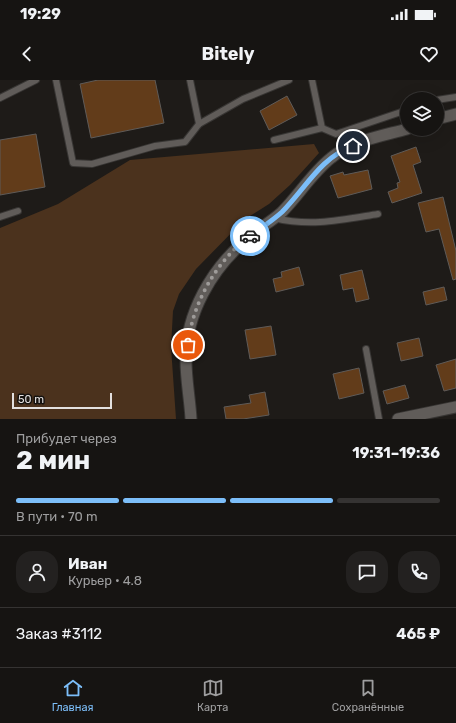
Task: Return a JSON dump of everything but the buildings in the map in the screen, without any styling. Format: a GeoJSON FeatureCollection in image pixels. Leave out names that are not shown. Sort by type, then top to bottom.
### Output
{"type":"FeatureCollection","features":[{"type":"Feature","properties":{"kind":"street"},"geometry":{"type":"LineString","coordinates":[[444,117],[456,114]]}},
{"type":"Feature","properties":{"kind":"street"},"geometry":{"type":"LineString","coordinates":[[192,419],[186,361],[189,329],[197,302],[229,256],[248,237],[274,218],[332,157],[344,149],[400,131]]}},
{"type":"Feature","properties":{"kind":"street"},"geometry":{"type":"LineString","coordinates":[[398,419],[456,407]]}},
{"type":"Feature","properties":{"kind":"lane"},"geometry":{"type":"LineString","coordinates":[[0,98],[36,80]]}},
{"type":"Feature","properties":{"kind":"lane"},"geometry":{"type":"LineString","coordinates":[[56,80],[73,163],[92,164],[155,146],[185,142],[199,124],[244,99],[289,80]]}},
{"type":"Feature","properties":{"kind":"lane"},"geometry":{"type":"LineString","coordinates":[[190,80],[199,124]]}},
{"type":"Feature","properties":{"kind":"lane"},"geometry":{"type":"LineString","coordinates":[[312,80],[322,128]]}},
{"type":"Feature","properties":{"kind":"lane"},"geometry":{"type":"LineString","coordinates":[[444,99],[456,97]]}},
{"type":"Feature","properties":{"kind":"lane"},"geometry":{"type":"LineString","coordinates":[[274,140],[322,128],[336,134],[400,112]]}},
{"type":"Feature","properties":{"kind":"lane"},"geometry":{"type":"LineString","coordinates":[[0,217],[18,211]]}},
{"type":"Feature","properties":{"kind":"lane"},"geometry":{"type":"LineString","coordinates":[[274,218],[294,223],[323,223],[378,214]]}},
{"type":"Feature","properties":{"kind":"lane"},"geometry":{"type":"LineString","coordinates":[[366,349],[379,419]]}},
{"type":"Feature","properties":{"kind":"shaded area"},"geometry":{"type":"Polygon","coordinates":[[[314,144],[319,153],[290,185],[269,204],[245,219],[196,269],[179,294],[173,311],[171,347],[176,419],[0,419],[0,228],[58,204],[130,160],[314,144]]]}},
{"type":"Feature","properties":{"kind":"way so far"},"geometry":{"type":"LineString","coordinates":[[188,345],[189,329],[197,302],[229,256],[250,236]]}},
{"type":"Feature","properties":{"kind":"route"},"geometry":{"type":"LineString","coordinates":[[250,236],[281,212],[321,167],[332,157],[344,149],[353,146]]}}]}
